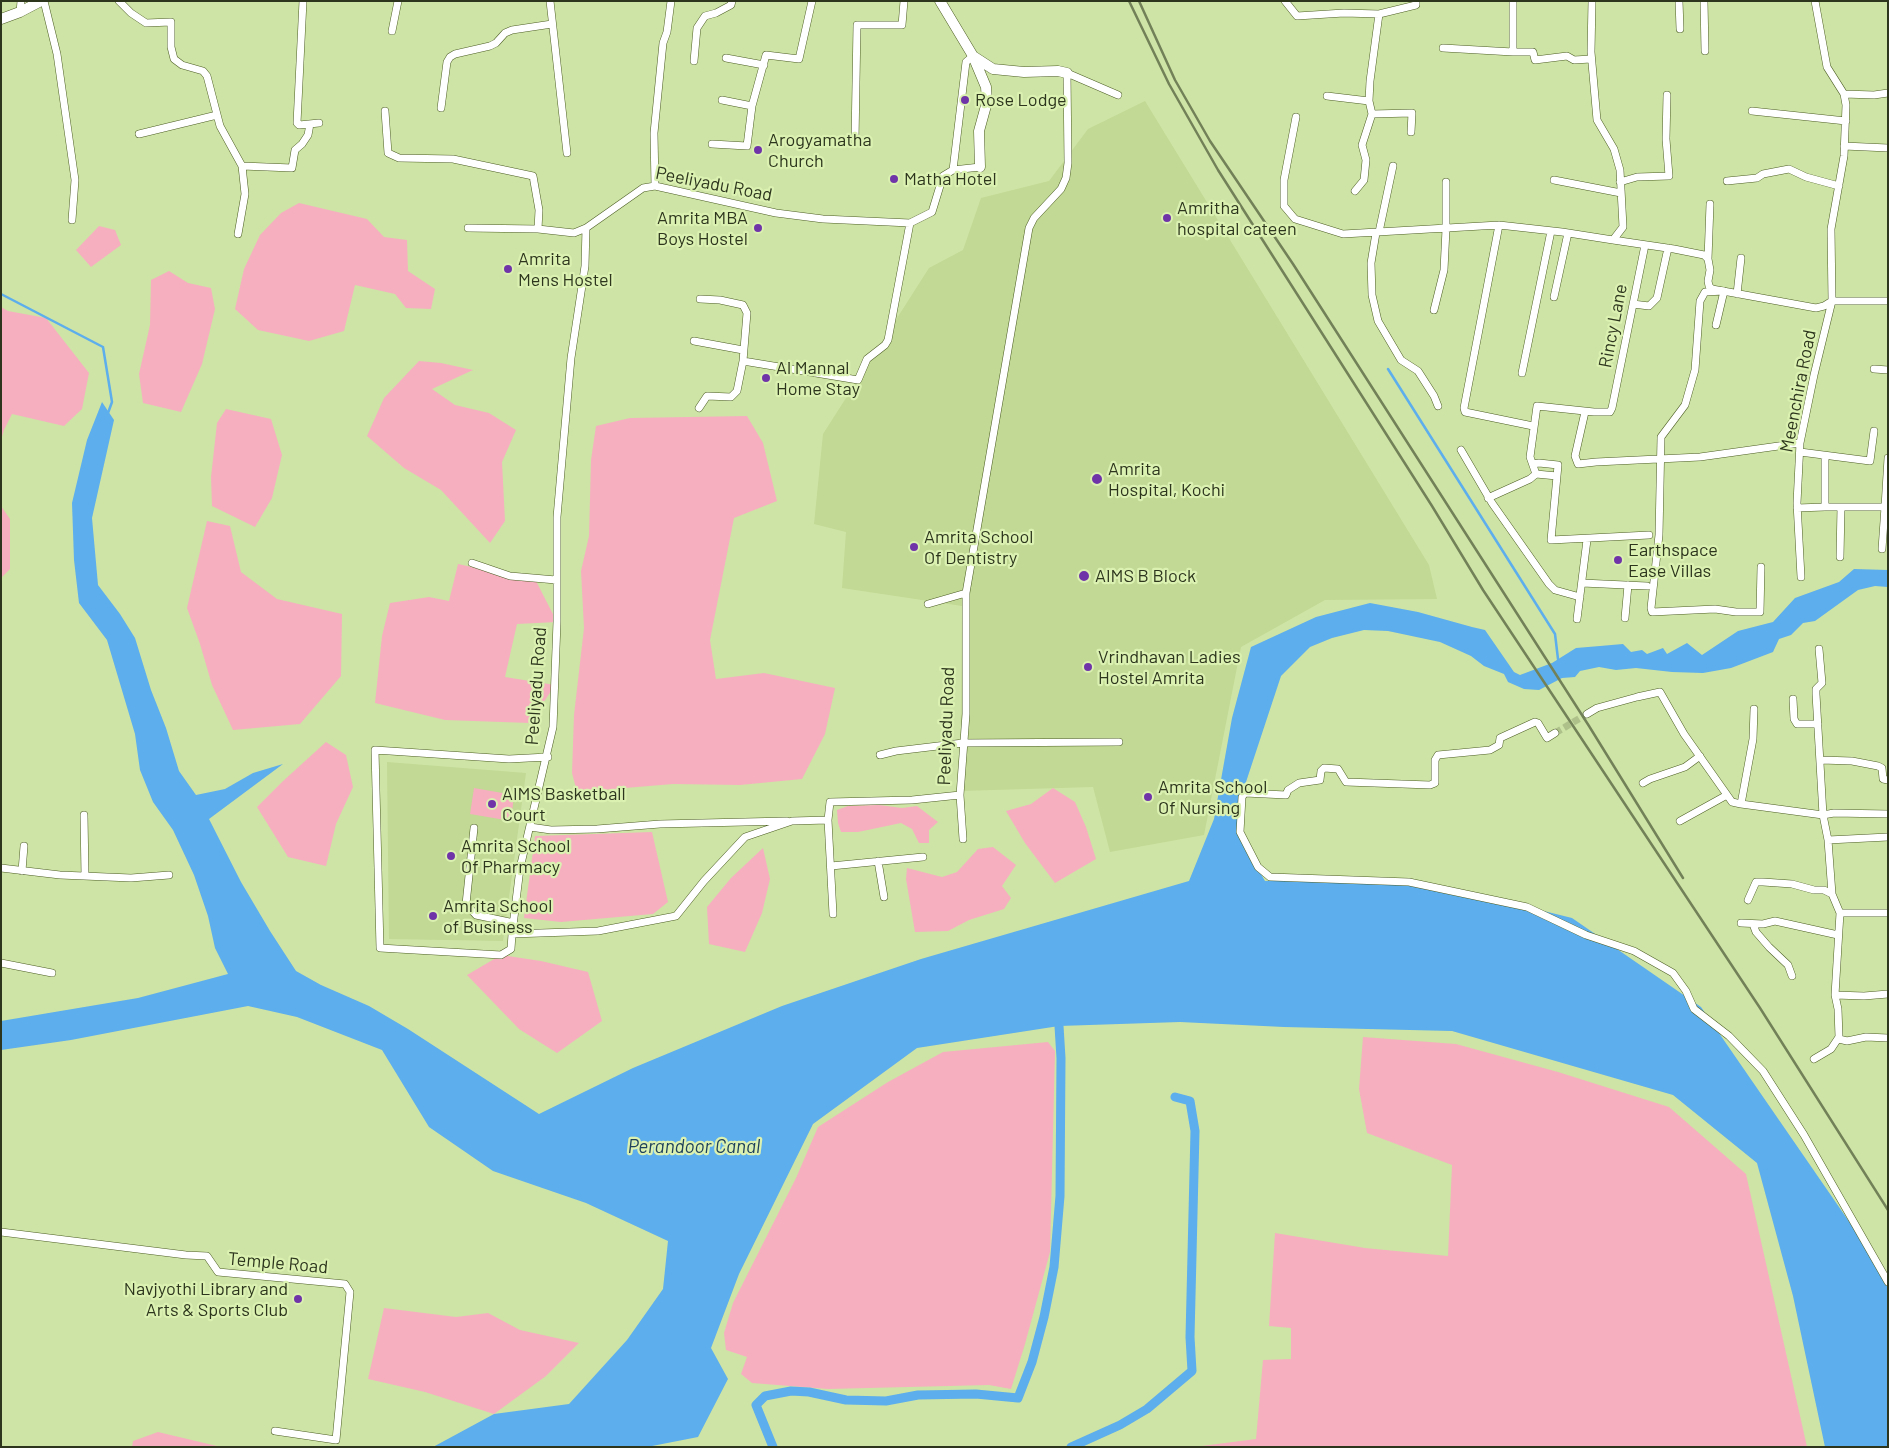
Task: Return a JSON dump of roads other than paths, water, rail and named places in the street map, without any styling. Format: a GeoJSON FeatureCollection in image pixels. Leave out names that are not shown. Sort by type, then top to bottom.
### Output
{"type":"FeatureCollection","features":[{"type":"Feature","properties":{"kind":"street"},"geometry":{"type":"LineString","coordinates":[[1,18],[21,7],[42,1],[57,54],[75,180],[72,220]]}},
{"type":"Feature","properties":{"kind":"street"},"geometry":{"type":"LineString","coordinates":[[118,1],[130,13],[146,23],[171,22],[171,47],[174,59],[182,65],[203,71],[208,76],[220,126],[242,166],[245,194],[238,234]]}},
{"type":"Feature","properties":{"kind":"street"},"geometry":{"type":"LineString","coordinates":[[303,1],[297,123],[299,125],[319,123]]}},
{"type":"Feature","properties":{"kind":"street"},"geometry":{"type":"LineString","coordinates":[[392,31],[398,1]]}},
{"type":"Feature","properties":{"kind":"street"},"geometry":{"type":"LineString","coordinates":[[550,1],[567,153]]}},
{"type":"Feature","properties":{"kind":"street"},"geometry":{"type":"LineString","coordinates":[[655,186],[654,133],[663,43],[667,32],[671,1]]}},
{"type":"Feature","properties":{"kind":"street"},"geometry":{"type":"LineString","coordinates":[[694,61],[697,28],[705,16],[716,13],[731,5],[732,1]]}},
{"type":"Feature","properties":{"kind":"street"},"geometry":{"type":"LineString","coordinates":[[712,144],[747,146],[752,106],[766,55],[799,59],[812,1]]}},
{"type":"Feature","properties":{"kind":"street"},"geometry":{"type":"LineString","coordinates":[[855,141],[857,25],[902,25],[904,1]]}},
{"type":"Feature","properties":{"kind":"street"},"geometry":{"type":"LineString","coordinates":[[940,1],[973,56],[986,87],[987,102],[979,131],[980,167],[953,170],[966,62],[973,56]]}},
{"type":"Feature","properties":{"kind":"street"},"geometry":{"type":"LineString","coordinates":[[1285,1],[1297,16],[1344,13],[1379,14],[1416,3]]}},
{"type":"Feature","properties":{"kind":"street"},"geometry":{"type":"LineString","coordinates":[[1513,1],[1513,52]]}},
{"type":"Feature","properties":{"kind":"street"},"geometry":{"type":"LineString","coordinates":[[1592,1],[1591,58],[1597,120],[1614,149],[1620,170],[1624,228],[1613,240]]}},
{"type":"Feature","properties":{"kind":"street"},"geometry":{"type":"LineString","coordinates":[[1679,1],[1680,29]]}},
{"type":"Feature","properties":{"kind":"street"},"geometry":{"type":"LineString","coordinates":[[1704,1],[1704,51]]}},
{"type":"Feature","properties":{"kind":"street"},"geometry":{"type":"LineString","coordinates":[[1815,1],[1827,67],[1844,94],[1874,95],[1888,93]]}},
{"type":"Feature","properties":{"kind":"street"},"geometry":{"type":"LineString","coordinates":[[1355,191],[1364,180],[1366,160],[1362,145],[1372,114],[1369,101],[1370,81],[1379,14]]}},
{"type":"Feature","properties":{"kind":"street"},"geometry":{"type":"LineString","coordinates":[[441,108],[447,62],[450,57],[455,54],[490,46],[496,43],[505,33],[512,30],[552,24]]}},
{"type":"Feature","properties":{"kind":"street"},"geometry":{"type":"LineString","coordinates":[[1443,48],[1533,52],[1535,60],[1567,56],[1574,60],[1591,58]]}},
{"type":"Feature","properties":{"kind":"street"},"geometry":{"type":"LineString","coordinates":[[973,56],[993,69],[1024,72],[1058,71],[1067,73],[1118,95]]}},
{"type":"Feature","properties":{"kind":"street"},"geometry":{"type":"LineString","coordinates":[[726,58],[764,65]]}},
{"type":"Feature","properties":{"kind":"street","name":"Peeliyadu Road"},"geometry":{"type":"LineString","coordinates":[[828,820],[830,802],[912,800],[960,795],[966,714],[966,592],[1029,228],[1034,218],[1061,189],[1066,178],[1068,163],[1067,73]]}},
{"type":"Feature","properties":{"kind":"street","name":"Meenchira Road"},"geometry":{"type":"LineString","coordinates":[[1801,577],[1797,508],[1800,443],[1810,390],[1832,301],[1831,228],[1844,146],[1846,105],[1844,94]]}},
{"type":"Feature","properties":{"kind":"street"},"geometry":{"type":"LineString","coordinates":[[1327,96],[1369,101]]}},
{"type":"Feature","properties":{"kind":"street"},"geometry":{"type":"LineString","coordinates":[[1620,182],[1637,177],[1670,176],[1666,139],[1667,96]]}},
{"type":"Feature","properties":{"kind":"street"},"geometry":{"type":"LineString","coordinates":[[722,100],[752,106]]}},
{"type":"Feature","properties":{"kind":"street"},"geometry":{"type":"LineString","coordinates":[[385,111],[388,153],[399,158],[453,159],[533,176],[540,210],[538,229]]}},
{"type":"Feature","properties":{"kind":"street"},"geometry":{"type":"LineString","coordinates":[[1752,111],[1846,121]]}},
{"type":"Feature","properties":{"kind":"street"},"geometry":{"type":"LineString","coordinates":[[1372,114],[1412,112],[1412,132]]}},
{"type":"Feature","properties":{"kind":"street"},"geometry":{"type":"LineString","coordinates":[[139,134],[217,115]]}},
{"type":"Feature","properties":{"kind":"street"},"geometry":{"type":"LineString","coordinates":[[1296,117],[1284,180],[1284,206],[1295,219],[1343,234],[1499,225],[1668,248],[1704,255],[1708,259]]}},
{"type":"Feature","properties":{"kind":"street"},"geometry":{"type":"LineString","coordinates":[[242,166],[292,168],[295,150],[308,135],[310,124]]}},
{"type":"Feature","properties":{"kind":"street"},"geometry":{"type":"LineString","coordinates":[[1844,146],[1888,148]]}},
{"type":"Feature","properties":{"kind":"street"},"geometry":{"type":"LineString","coordinates":[[1393,166],[1371,263],[1372,295],[1378,321],[1401,360],[1418,371],[1438,406]]}},
{"type":"Feature","properties":{"kind":"street"},"geometry":{"type":"LineString","coordinates":[[1726,181],[1757,178],[1764,174],[1789,169],[1806,177],[1839,186]]}},
{"type":"Feature","properties":{"kind":"street","name":"Peeliyadu Road"},"geometry":{"type":"LineString","coordinates":[[548,757],[509,759],[375,750],[380,948],[501,955],[511,949],[520,868],[548,757],[553,727],[557,622],[556,517],[571,358],[585,266],[586,228],[643,188],[655,186],[776,213],[824,219],[910,223],[932,212],[943,176],[953,170]]}},
{"type":"Feature","properties":{"kind":"street"},"geometry":{"type":"LineString","coordinates":[[1554,180],[1621,193]]}},
{"type":"Feature","properties":{"kind":"street"},"geometry":{"type":"LineString","coordinates":[[1434,310],[1444,270],[1446,182]]}},
{"type":"Feature","properties":{"kind":"street"},"geometry":{"type":"LineString","coordinates":[[1710,204],[1709,286],[1737,294],[1816,308],[1832,301],[1888,301]]}},
{"type":"Feature","properties":{"kind":"street"},"geometry":{"type":"LineString","coordinates":[[743,361],[858,380],[867,359],[885,345],[888,340],[910,223]]}},
{"type":"Feature","properties":{"kind":"street"},"geometry":{"type":"LineString","coordinates":[[1499,225],[1465,394],[1464,408],[1465,412],[1533,426]]}},
{"type":"Feature","properties":{"kind":"street"},"geometry":{"type":"LineString","coordinates":[[468,228],[538,229],[574,233],[586,228]]}},
{"type":"Feature","properties":{"kind":"street"},"geometry":{"type":"LineString","coordinates":[[1522,372],[1551,231]]}},
{"type":"Feature","properties":{"kind":"street"},"geometry":{"type":"LineString","coordinates":[[1554,297],[1568,233]]}},
{"type":"Feature","properties":{"kind":"street","name":"Rincy Lane"},"geometry":{"type":"LineString","coordinates":[[1586,412],[1610,412],[1612,408],[1645,245]]}},
{"type":"Feature","properties":{"kind":"street"},"geometry":{"type":"LineString","coordinates":[[1633,304],[1649,306],[1657,298],[1668,248]]}},
{"type":"Feature","properties":{"kind":"street"},"geometry":{"type":"LineString","coordinates":[[1737,294],[1741,258]]}},
{"type":"Feature","properties":{"kind":"street"},"geometry":{"type":"LineString","coordinates":[[1716,325],[1724,291]]}},
{"type":"Feature","properties":{"kind":"street"},"geometry":{"type":"LineString","coordinates":[[1724,291],[1705,292],[1700,301],[1695,370],[1685,405],[1661,437],[1659,535],[1652,612],[1715,609],[1736,612],[1760,612],[1761,567]]}},
{"type":"Feature","properties":{"kind":"street"},"geometry":{"type":"LineString","coordinates":[[699,408],[707,396],[734,395],[737,392],[743,361],[747,313],[743,305],[720,300],[700,299]]}},
{"type":"Feature","properties":{"kind":"street"},"geometry":{"type":"LineString","coordinates":[[694,341],[743,350]]}},
{"type":"Feature","properties":{"kind":"street"},"geometry":{"type":"LineString","coordinates":[[1874,369],[1888,370]]}},
{"type":"Feature","properties":{"kind":"street"},"geometry":{"type":"LineString","coordinates":[[1536,474],[1530,457],[1537,406],[1586,412],[1575,456],[1578,464],[1700,457],[1800,443]]}},
{"type":"Feature","properties":{"kind":"street"},"geometry":{"type":"LineString","coordinates":[[1800,452],[1870,461],[1874,430]]}},
{"type":"Feature","properties":{"kind":"street"},"geometry":{"type":"LineString","coordinates":[[1460,450],[1488,498],[1549,584],[1555,590],[1580,597]]}},
{"type":"Feature","properties":{"kind":"street"},"geometry":{"type":"LineString","coordinates":[[1825,456],[1826,507]]}},
{"type":"Feature","properties":{"kind":"street"},"geometry":{"type":"LineString","coordinates":[[1882,548],[1888,458]]}},
{"type":"Feature","properties":{"kind":"street"},"geometry":{"type":"LineString","coordinates":[[1533,464],[1538,462],[1558,465],[1551,540],[1587,540],[1649,535]]}},
{"type":"Feature","properties":{"kind":"street"},"geometry":{"type":"LineString","coordinates":[[1488,498],[1530,480],[1536,474]]}},
{"type":"Feature","properties":{"kind":"street"},"geometry":{"type":"LineString","coordinates":[[1536,474],[1557,476]]}},
{"type":"Feature","properties":{"kind":"street"},"geometry":{"type":"LineString","coordinates":[[1840,557],[1841,507]]}},
{"type":"Feature","properties":{"kind":"street"},"geometry":{"type":"LineString","coordinates":[[1797,508],[1885,507]]}},
{"type":"Feature","properties":{"kind":"street"},"geometry":{"type":"LineString","coordinates":[[1577,619],[1587,540]]}},
{"type":"Feature","properties":{"kind":"street"},"geometry":{"type":"LineString","coordinates":[[472,564],[510,576],[556,580]]}},
{"type":"Feature","properties":{"kind":"street"},"geometry":{"type":"LineString","coordinates":[[1582,583],[1647,586]]}},
{"type":"Feature","properties":{"kind":"street"},"geometry":{"type":"LineString","coordinates":[[1625,618],[1628,585]]}},
{"type":"Feature","properties":{"kind":"street"},"geometry":{"type":"LineString","coordinates":[[928,604],[966,592]]}},
{"type":"Feature","properties":{"kind":"street"},"geometry":{"type":"LineString","coordinates":[[1814,1059],[1831,1049],[1838,1040],[1838,1009],[1835,995],[1840,913],[1832,894],[1828,840],[1823,815],[1816,689],[1822,684],[1819,649]]}},
{"type":"Feature","properties":{"kind":"street"},"geometry":{"type":"LineString","coordinates":[[1587,714],[1597,708],[1660,692],[1684,734],[1732,802],[1823,815],[1834,813],[1888,814]]}},
{"type":"Feature","properties":{"kind":"street"},"geometry":{"type":"LineString","coordinates":[[1793,699],[1794,720],[1797,724],[1818,724]]}},
{"type":"Feature","properties":{"kind":"street"},"geometry":{"type":"LineString","coordinates":[[1741,804],[1753,739],[1754,709]]}},
{"type":"Feature","properties":{"kind":"street"},"geometry":{"type":"LineString","coordinates":[[1555,733],[1547,738],[1538,723],[1535,722],[1500,738],[1498,745],[1490,750],[1438,755],[1435,760],[1435,783],[1430,785],[1346,782],[1338,769],[1324,768],[1321,771],[1320,780],[1299,783],[1288,790],[1286,796],[1245,793],[1242,797],[1240,832],[1258,867],[1270,877],[1409,882],[1527,907],[1586,936],[1634,951],[1672,973],[1686,991],[1694,1009],[1729,1036],[1763,1071],[1804,1135],[1888,1282]]}},
{"type":"Feature","properties":{"kind":"street"},"geometry":{"type":"LineString","coordinates":[[880,755],[896,751],[963,743],[1119,742]]}},
{"type":"Feature","properties":{"kind":"street"},"geometry":{"type":"LineString","coordinates":[[1643,784],[1650,779],[1685,767],[1700,756]]}},
{"type":"Feature","properties":{"kind":"street"},"geometry":{"type":"LineString","coordinates":[[1821,760],[1852,761],[1885,768],[1883,779],[1888,780]]}},
{"type":"Feature","properties":{"kind":"street"},"geometry":{"type":"LineString","coordinates":[[960,795],[963,839]]}},
{"type":"Feature","properties":{"kind":"street"},"geometry":{"type":"LineString","coordinates":[[1680,821],[1727,795]]}},
{"type":"Feature","properties":{"kind":"street"},"geometry":{"type":"LineString","coordinates":[[84,815],[85,876]]}},
{"type":"Feature","properties":{"kind":"street"},"geometry":{"type":"LineString","coordinates":[[530,827],[552,830],[597,830],[660,824],[828,820],[833,914]]}},
{"type":"Feature","properties":{"kind":"street"},"geometry":{"type":"LineString","coordinates":[[512,934],[598,931],[676,916],[704,880],[744,837],[792,821]]}},
{"type":"Feature","properties":{"kind":"street"},"geometry":{"type":"LineString","coordinates":[[474,828],[466,904],[476,915],[514,923]]}},
{"type":"Feature","properties":{"kind":"street"},"geometry":{"type":"LineString","coordinates":[[1828,840],[1888,837]]}},
{"type":"Feature","properties":{"kind":"street"},"geometry":{"type":"LineString","coordinates":[[22,871],[24,846]]}},
{"type":"Feature","properties":{"kind":"street"},"geometry":{"type":"LineString","coordinates":[[831,866],[923,857]]}},
{"type":"Feature","properties":{"kind":"street"},"geometry":{"type":"LineString","coordinates":[[878,861],[884,897]]}},
{"type":"Feature","properties":{"kind":"street"},"geometry":{"type":"LineString","coordinates":[[1,868],[85,876],[132,878],[169,875]]}},
{"type":"Feature","properties":{"kind":"street"},"geometry":{"type":"LineString","coordinates":[[1748,900],[1756,882],[1785,883],[1814,890],[1824,890],[1832,894]]}},
{"type":"Feature","properties":{"kind":"street"},"geometry":{"type":"LineString","coordinates":[[1840,913],[1888,913]]}},
{"type":"Feature","properties":{"kind":"street"},"geometry":{"type":"LineString","coordinates":[[1741,923],[1763,924],[1775,921],[1838,935]]}},
{"type":"Feature","properties":{"kind":"street"},"geometry":{"type":"LineString","coordinates":[[1753,924],[1756,932],[1788,965],[1792,976]]}},
{"type":"Feature","properties":{"kind":"street"},"geometry":{"type":"LineString","coordinates":[[1,963],[52,974]]}},
{"type":"Feature","properties":{"kind":"street"},"geometry":{"type":"LineString","coordinates":[[1835,995],[1864,996],[1888,994]]}},
{"type":"Feature","properties":{"kind":"street"},"geometry":{"type":"LineString","coordinates":[[1838,1040],[1847,1042],[1866,1037],[1888,1038]]}},
{"type":"Feature","properties":{"kind":"street","name":"Temple Road"},"geometry":{"type":"LineString","coordinates":[[1,1232],[208,1256],[218,1272],[345,1284],[350,1292],[336,1440],[275,1431]]}},
{"type":"Feature","properties":{"kind":"water","name":"Perandoor Canal"},"geometry":{"type":"Polygon","coordinates":[[[102,402],[114,420],[92,518],[98,585],[135,638],[179,771],[196,795],[225,789],[253,773],[283,764],[209,819],[241,882],[270,931],[296,971],[321,985],[369,1006],[539,1114],[633,1068],[782,1006],[921,959],[1189,881],[1214,819],[1232,718],[1251,647],[1316,617],[1370,603],[1418,612],[1485,630],[1514,672],[1520,675],[1552,663],[1576,648],[1623,644],[1631,652],[1642,650],[1647,654],[1663,648],[1667,654],[1687,643],[1702,655],[1738,631],[1773,622],[1795,598],[1839,582],[1854,569],[1888,570],[1888,587],[1875,586],[1858,590],[1815,621],[1803,623],[1791,635],[1779,639],[1773,652],[1731,668],[1703,673],[1636,668],[1616,670],[1599,667],[1580,671],[1575,677],[1562,678],[1539,690],[1524,689],[1508,682],[1504,674],[1484,666],[1471,656],[1440,642],[1388,631],[1364,630],[1332,638],[1310,647],[1281,676],[1245,785],[1239,836],[1265,881],[1435,884],[1572,918],[1701,1007],[1888,1278],[1888,1447],[1825,1447],[1793,1296],[1757,1163],[1673,1095],[1452,1031],[1284,1027],[1180,1022],[1059,1026],[917,1048],[813,1124],[739,1274],[711,1348],[728,1379],[698,1437],[647,1447],[433,1447],[494,1414],[569,1404],[627,1340],[663,1289],[668,1241],[586,1203],[493,1171],[429,1127],[382,1050],[297,1017],[248,1006],[71,1040],[1,1050],[1,1021],[138,998],[228,974],[215,948],[208,916],[194,875],[173,830],[153,802],[140,770],[135,734],[107,640],[79,603],[74,560],[72,503],[87,440],[102,402]]]}},
{"type":"Feature","properties":{"kind":"waterway"},"geometry":{"type":"LineString","coordinates":[[1,294],[103,347],[112,402],[108,413]]}},
{"type":"Feature","properties":{"kind":"waterway"},"geometry":{"type":"LineString","coordinates":[[1388,369],[1555,634],[1558,659]]}},
{"type":"Feature","properties":{"kind":"waterway"},"geometry":{"type":"LineString","coordinates":[[773,1447],[756,1405],[765,1396],[791,1391],[809,1392],[846,1400],[886,1401],[918,1395],[976,1394],[1018,1398],[1032,1362],[1044,1317],[1054,1267],[1060,1196],[1061,1058],[1059,1026]]}},
{"type":"Feature","properties":{"kind":"waterway"},"geometry":{"type":"LineString","coordinates":[[1071,1447],[1120,1425],[1147,1409],[1192,1371],[1190,1337],[1195,1131],[1190,1101],[1175,1097]]}},
{"type":"Feature","properties":{"kind":"tunnel"},"geometry":{"type":"LineString","coordinates":[[1555,733],[1587,714]]}},
{"type":"Feature","properties":{"kind":"railway"},"geometry":{"type":"LineString","coordinates":[[1129,1],[1169,84],[1218,170],[1432,506],[1483,590],[1760,1008],[1888,1210]]}},
{"type":"Feature","properties":{"kind":"railway"},"geometry":{"type":"LineString","coordinates":[[1139,1],[1175,80],[1210,141],[1293,264],[1589,726],[1683,878]]}},
{"type":"Feature","properties":{"kind":"place","name":"Rose Lodge"},"geometry":{"type":"Point","coordinates":[965,100]}},
{"type":"Feature","properties":{"kind":"place","name":"Arogyamatha Church"},"geometry":{"type":"Point","coordinates":[758,150]}},
{"type":"Feature","properties":{"kind":"place","name":"Matha Hotel"},"geometry":{"type":"Point","coordinates":[894,179]}},
{"type":"Feature","properties":{"kind":"place","name":"Amritha hospital cateen"},"geometry":{"type":"Point","coordinates":[1167,218]}},
{"type":"Feature","properties":{"kind":"place","name":"Amrita MBA Boys Hostel"},"geometry":{"type":"Point","coordinates":[758,228]}},
{"type":"Feature","properties":{"kind":"place","name":"Amrita Mens Hostel"},"geometry":{"type":"Point","coordinates":[508,269]}},
{"type":"Feature","properties":{"kind":"place","name":"Al Mannal Home Stay"},"geometry":{"type":"Point","coordinates":[766,378]}},
{"type":"Feature","properties":{"kind":"place","name":"Amrita Hospital, Kochi"},"geometry":{"type":"Point","coordinates":[1097,479]}},
{"type":"Feature","properties":{"kind":"place","name":"Amrita School Of Dentistry"},"geometry":{"type":"Point","coordinates":[914,547]}},
{"type":"Feature","properties":{"kind":"place","name":"Earthspace Ease Villas"},"geometry":{"type":"Point","coordinates":[1618,560]}},
{"type":"Feature","properties":{"kind":"place","name":"AIMS B Block"},"geometry":{"type":"Point","coordinates":[1084,576]}},
{"type":"Feature","properties":{"kind":"place","name":"Vrindhavan Ladies Hostel Amrita"},"geometry":{"type":"Point","coordinates":[1088,667]}},
{"type":"Feature","properties":{"kind":"place","name":"Amrita School Of Nursing"},"geometry":{"type":"Point","coordinates":[1148,797]}},
{"type":"Feature","properties":{"kind":"place","name":"AIMS Basketball Court"},"geometry":{"type":"Point","coordinates":[492,804]}},
{"type":"Feature","properties":{"kind":"place","name":"Amrita School Of Pharmacy"},"geometry":{"type":"Point","coordinates":[451,856]}},
{"type":"Feature","properties":{"kind":"place","name":"Amrita School of Business"},"geometry":{"type":"Point","coordinates":[433,916]}},
{"type":"Feature","properties":{"kind":"place","name":"Navjyothi Library and Arts & Sports Club"},"geometry":{"type":"Point","coordinates":[298,1299]}}]}
